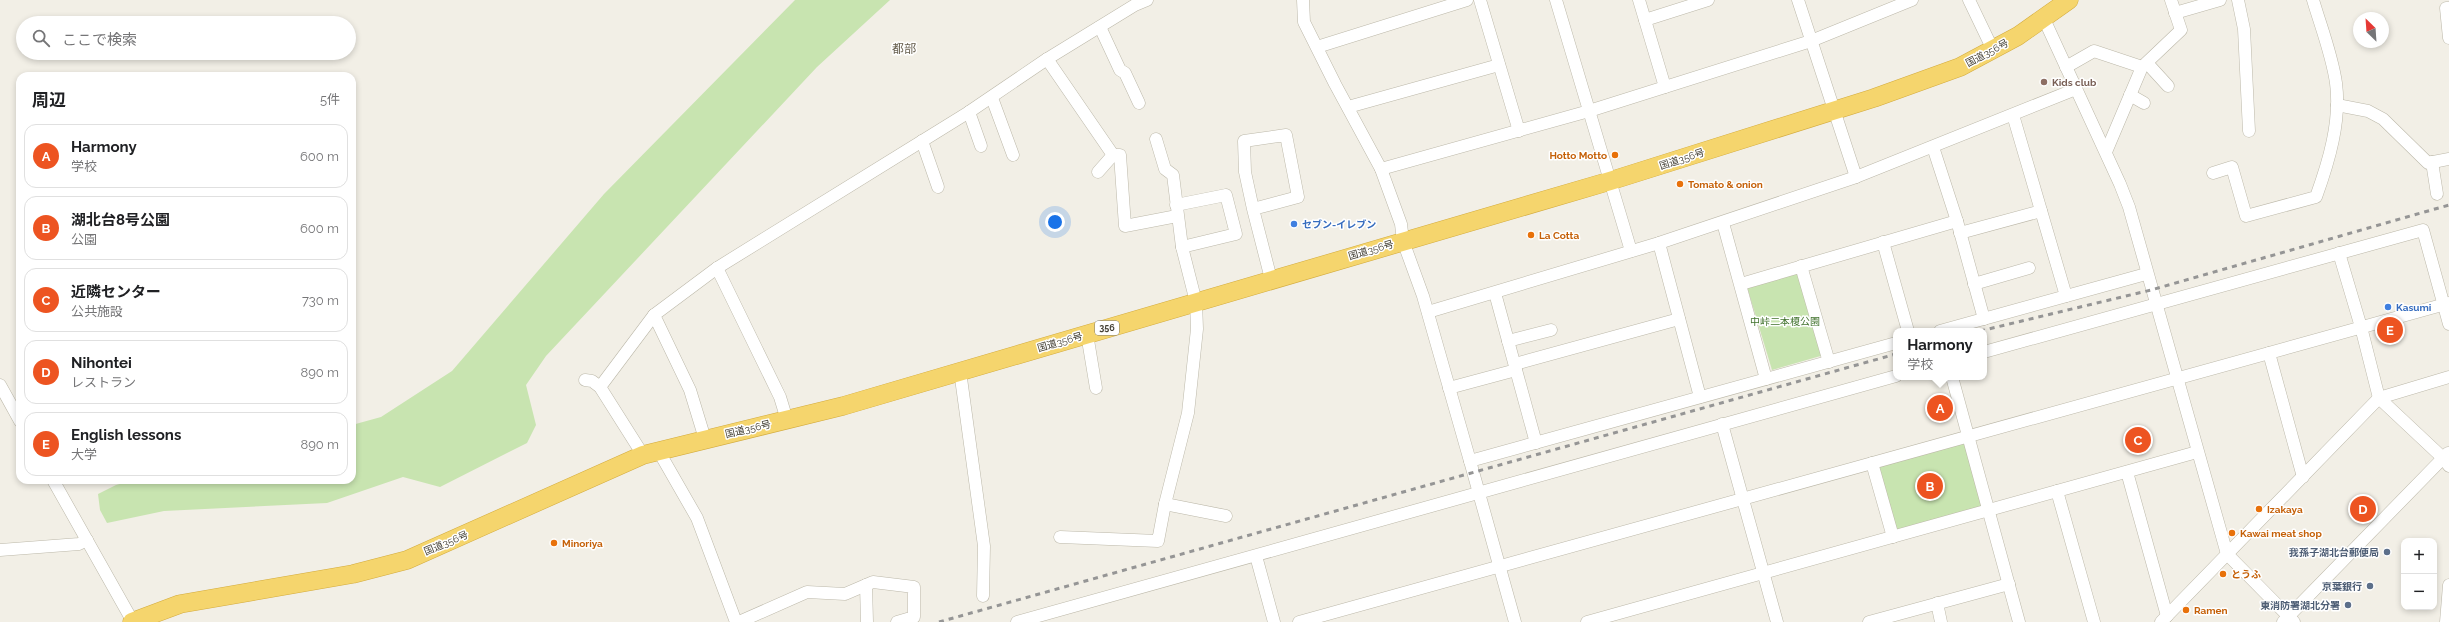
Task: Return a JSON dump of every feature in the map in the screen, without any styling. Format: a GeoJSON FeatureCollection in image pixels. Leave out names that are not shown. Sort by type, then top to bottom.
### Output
{"type":"FeatureCollection","features":[{"type":"Feature","properties":{"kind":"highway","name":"国道356号"},"geometry":{"type":"LineString","coordinates":[[133,622],[180,604],[353,574],[406,560],[651,452],[787,420],[960,371],[1271,279],[1610,182],[1834,111],[1911,86],[1960,67],[1993,50],[2044,19],[2069,0]]}},
{"type":"Feature","properties":{"kind":"street"},"geometry":{"type":"LineString","coordinates":[[600,387],[654,315],[716,268],[992,98],[1047,59],[1147,0]]}},
{"type":"Feature","properties":{"kind":"street"},"geometry":{"type":"LineString","coordinates":[[1303,0],[1304,22],[1381,169],[1401,224],[1403,241],[1428,312],[1515,622]]}},
{"type":"Feature","properties":{"kind":"street"},"geometry":{"type":"LineString","coordinates":[[1317,47],[1443,3],[1467,0]]}},
{"type":"Feature","properties":{"kind":"street"},"geometry":{"type":"LineString","coordinates":[[1480,0],[1519,131]]}},
{"type":"Feature","properties":{"kind":"street"},"geometry":{"type":"LineString","coordinates":[[1556,0],[1631,251]]}},
{"type":"Feature","properties":{"kind":"street"},"geometry":{"type":"LineString","coordinates":[[1640,0],[1665,87]]}},
{"type":"Feature","properties":{"kind":"street"},"geometry":{"type":"LineString","coordinates":[[1645,20],[1708,0]]}},
{"type":"Feature","properties":{"kind":"street"},"geometry":{"type":"LineString","coordinates":[[1798,0],[1810,41],[1856,177]]}},
{"type":"Feature","properties":{"kind":"street"},"geometry":{"type":"LineString","coordinates":[[1381,169],[1589,111],[1810,41],[1912,0]]}},
{"type":"Feature","properties":{"kind":"street"},"geometry":{"type":"LineString","coordinates":[[1969,0],[1993,50]]}},
{"type":"Feature","properties":{"kind":"street"},"geometry":{"type":"LineString","coordinates":[[2106,152],[2144,65],[2181,30],[2171,0]]}},
{"type":"Feature","properties":{"kind":"street"},"geometry":{"type":"LineString","coordinates":[[2176,13],[2220,0]]}},
{"type":"Feature","properties":{"kind":"street"},"geometry":{"type":"LineString","coordinates":[[2238,0],[2244,30],[2249,131]]}},
{"type":"Feature","properties":{"kind":"street"},"geometry":{"type":"LineString","coordinates":[[2213,173],[2232,167],[2246,216],[2316,197],[2328,164],[2337,105],[2336,82],[2313,0]]}},
{"type":"Feature","properties":{"kind":"street"},"geometry":{"type":"LineString","coordinates":[[2449,8],[2446,8],[2449,38]]}},
{"type":"Feature","properties":{"kind":"street"},"geometry":{"type":"LineString","coordinates":[[2044,19],[2106,152],[2128,207],[2226,554],[2289,620],[2447,459],[2379,398],[2361,327],[2339,253]]}},
{"type":"Feature","properties":{"kind":"street"},"geometry":{"type":"LineString","coordinates":[[1100,27],[1120,70],[1125,73],[1139,103]]}},
{"type":"Feature","properties":{"kind":"street"},"geometry":{"type":"LineString","coordinates":[[2066,67],[2094,51],[2144,65],[2168,86]]}},
{"type":"Feature","properties":{"kind":"street"},"geometry":{"type":"LineString","coordinates":[[1047,59],[1113,155],[1120,156],[1125,226],[1226,195],[1236,234],[1182,247]]}},
{"type":"Feature","properties":{"kind":"street"},"geometry":{"type":"LineString","coordinates":[[1348,107],[1499,65]]}},
{"type":"Feature","properties":{"kind":"street"},"geometry":{"type":"LineString","coordinates":[[1428,312],[1659,243],[1856,177],[2076,89]]}},
{"type":"Feature","properties":{"kind":"street"},"geometry":{"type":"LineString","coordinates":[[2130,95],[2144,103]]}},
{"type":"Feature","properties":{"kind":"street"},"geometry":{"type":"LineString","coordinates":[[992,98],[1013,155]]}},
{"type":"Feature","properties":{"kind":"street"},"geometry":{"type":"LineString","coordinates":[[2337,105],[2368,111],[2383,119],[2428,163],[2449,159]]}},
{"type":"Feature","properties":{"kind":"street"},"geometry":{"type":"LineString","coordinates":[[969,112],[981,146]]}},
{"type":"Feature","properties":{"kind":"street"},"geometry":{"type":"LineString","coordinates":[[2013,115],[2066,296]]}},
{"type":"Feature","properties":{"kind":"street"},"geometry":{"type":"LineString","coordinates":[[1253,209],[1298,197],[1286,135],[1244,141],[1245,172],[1253,209],[1271,279]]}},
{"type":"Feature","properties":{"kind":"street"},"geometry":{"type":"LineString","coordinates":[[1060,537],[1158,541],[1165,504],[1188,413],[1197,329],[1196,302],[1182,247],[1173,175],[1165,169],[1156,138]]}},
{"type":"Feature","properties":{"kind":"street"},"geometry":{"type":"LineString","coordinates":[[922,142],[938,187]]}},
{"type":"Feature","properties":{"kind":"street"},"geometry":{"type":"LineString","coordinates":[[1933,147],[1959,227],[1984,319]]}},
{"type":"Feature","properties":{"kind":"street"},"geometry":{"type":"LineString","coordinates":[[1098,172],[1113,155]]}},
{"type":"Feature","properties":{"kind":"street"},"geometry":{"type":"LineString","coordinates":[[2432,162],[2437,194]]}},
{"type":"Feature","properties":{"kind":"street"},"geometry":{"type":"LineString","coordinates":[[1741,284],[1883,242],[2041,211]]}},
{"type":"Feature","properties":{"kind":"street"},"geometry":{"type":"LineString","coordinates":[[1722,223],[1741,284],[1766,379]]}},
{"type":"Feature","properties":{"kind":"street"},"geometry":{"type":"LineString","coordinates":[[1987,351],[2423,230],[2447,304],[2449,324]]}},
{"type":"Feature","properties":{"kind":"street"},"geometry":{"type":"LineString","coordinates":[[1883,242],[1907,328]]}},
{"type":"Feature","properties":{"kind":"street"},"geometry":{"type":"LineString","coordinates":[[1659,243],[1700,397]]}},
{"type":"Feature","properties":{"kind":"street"},"geometry":{"type":"LineString","coordinates":[[1801,266],[1829,362]]}},
{"type":"Feature","properties":{"kind":"street"},"geometry":{"type":"LineString","coordinates":[[716,268],[780,397],[787,420]]}},
{"type":"Feature","properties":{"kind":"street"},"geometry":{"type":"LineString","coordinates":[[1974,284],[2029,268]]}},
{"type":"Feature","properties":{"kind":"street"},"geometry":{"type":"LineString","coordinates":[[1951,328],[2146,274]]}},
{"type":"Feature","properties":{"kind":"street"},"geometry":{"type":"LineString","coordinates":[[1495,292],[1536,443]]}},
{"type":"Feature","properties":{"kind":"street"},"geometry":{"type":"LineString","coordinates":[[1299,622],[2447,304]]}},
{"type":"Feature","properties":{"kind":"street"},"geometry":{"type":"LineString","coordinates":[[654,315],[690,390],[705,439]]}},
{"type":"Feature","properties":{"kind":"street"},"geometry":{"type":"LineString","coordinates":[[1449,388],[1679,319]]}},
{"type":"Feature","properties":{"kind":"street"},"geometry":{"type":"LineString","coordinates":[[1508,341],[1551,330]]}},
{"type":"Feature","properties":{"kind":"street"},"geometry":{"type":"LineString","coordinates":[[1087,334],[1096,388]]}},
{"type":"Feature","properties":{"kind":"street"},"geometry":{"type":"LineString","coordinates":[[1470,461],[1893,344]]}},
{"type":"Feature","properties":{"kind":"street"},"geometry":{"type":"LineString","coordinates":[[2269,353],[2303,477]]}},
{"type":"Feature","properties":{"kind":"street"},"geometry":{"type":"LineString","coordinates":[[960,371],[984,546],[983,596]]}},
{"type":"Feature","properties":{"kind":"street"},"geometry":{"type":"LineString","coordinates":[[1017,622],[1893,377]]}},
{"type":"Feature","properties":{"kind":"street"},"geometry":{"type":"LineString","coordinates":[[2164,619],[2379,398],[2449,377]]}},
{"type":"Feature","properties":{"kind":"street"},"geometry":{"type":"LineString","coordinates":[[585,380],[592,381],[600,387],[651,452],[697,518],[736,622]]}},
{"type":"Feature","properties":{"kind":"street"},"geometry":{"type":"LineString","coordinates":[[1953,380],[2019,622]]}},
{"type":"Feature","properties":{"kind":"street"},"geometry":{"type":"LineString","coordinates":[[0,385],[16,414]]}},
{"type":"Feature","properties":{"kind":"street"},"geometry":{"type":"LineString","coordinates":[[1722,424],[1777,622]]}},
{"type":"Feature","properties":{"kind":"street"},"geometry":{"type":"LineString","coordinates":[[1587,622],[2197,452]]}},
{"type":"Feature","properties":{"kind":"street"},"geometry":{"type":"LineString","coordinates":[[1872,463],[1893,537]]}},
{"type":"Feature","properties":{"kind":"street"},"geometry":{"type":"LineString","coordinates":[[2127,472],[2164,619]]}},
{"type":"Feature","properties":{"kind":"street"},"geometry":{"type":"LineString","coordinates":[[55,484],[133,622]]}},
{"type":"Feature","properties":{"kind":"street"},"geometry":{"type":"LineString","coordinates":[[2057,491],[2094,622]]}},
{"type":"Feature","properties":{"kind":"street"},"geometry":{"type":"LineString","coordinates":[[1165,504],[1226,516]]}},
{"type":"Feature","properties":{"kind":"street"},"geometry":{"type":"LineString","coordinates":[[0,550],[79,544],[87,540]]}},
{"type":"Feature","properties":{"kind":"street"},"geometry":{"type":"LineString","coordinates":[[1256,556],[1274,622]]}},
{"type":"Feature","properties":{"kind":"street"},"geometry":{"type":"LineString","coordinates":[[739,622],[807,592],[845,594],[873,582],[914,588],[914,617],[896,622]]}},
{"type":"Feature","properties":{"kind":"street"},"geometry":{"type":"LineString","coordinates":[[1869,622],[2009,584]]}},
{"type":"Feature","properties":{"kind":"street"},"geometry":{"type":"LineString","coordinates":[[866,585],[867,622]]}},
{"type":"Feature","properties":{"kind":"street"},"geometry":{"type":"LineString","coordinates":[[2446,622],[2449,585]]}},
{"type":"Feature","properties":{"kind":"street"},"geometry":{"type":"LineString","coordinates":[[1936,603],[1942,622]]}},
{"type":"Feature","properties":{"kind":"green space"},"geometry":{"type":"Polygon","coordinates":[[[795,0],[890,0],[817,67],[546,356],[526,385],[536,425],[527,443],[440,487],[403,477],[327,503],[164,511],[107,523],[100,510],[98,494],[120,484],[356,484],[356,424],[381,417],[452,371],[604,194],[795,0]]]}},
{"type":"Feature","properties":{"kind":"green space","name":"中峠二本榎公園"},"geometry":{"type":"Polygon","coordinates":[[[1799,272],[1824,355],[1772,370],[1747,287],[1799,272]]]}},
{"type":"Feature","properties":{"kind":"green space"},"geometry":{"type":"Polygon","coordinates":[[[1968,436],[1988,510],[1893,537],[1872,463],[1968,436]]]}},
{"type":"Feature","properties":{"kind":"railway"},"geometry":{"type":"LineString","coordinates":[[1987,329],[2151,290],[2449,205]]}},
{"type":"Feature","properties":{"kind":"railway"},"geometry":{"type":"LineString","coordinates":[[939,622],[1893,355]]}},
{"type":"Feature","properties":{"kind":"place","name":"Kids club"},"geometry":{"type":"Point","coordinates":[2044,82]}},
{"type":"Feature","properties":{"kind":"place","name":"Hotto Motto"},"geometry":{"type":"Point","coordinates":[1615,155]}},
{"type":"Feature","properties":{"kind":"place","name":"Tomato & onion"},"geometry":{"type":"Point","coordinates":[1680,184]}},
{"type":"Feature","properties":{"kind":"place","name":"セブン-イレブン"},"geometry":{"type":"Point","coordinates":[1294,224]}},
{"type":"Feature","properties":{"kind":"place","name":"La Cotta"},"geometry":{"type":"Point","coordinates":[1531,235]}},
{"type":"Feature","properties":{"kind":"place","name":"Kasumi"},"geometry":{"type":"Point","coordinates":[2388,307]}},
{"type":"Feature","properties":{"kind":"place","name":"English lessons"},"geometry":{"type":"Point","coordinates":[2390,330]}},
{"type":"Feature","properties":{"kind":"place","name":"Harmony"},"geometry":{"type":"Point","coordinates":[1940,408]}},
{"type":"Feature","properties":{"kind":"place","name":"近隣センター"},"geometry":{"type":"Point","coordinates":[2138,440]}},
{"type":"Feature","properties":{"kind":"place","name":"湖北台8号公園"},"geometry":{"type":"Point","coordinates":[1930,486]}},
{"type":"Feature","properties":{"kind":"place","name":"Izakaya"},"geometry":{"type":"Point","coordinates":[2259,509]}},
{"type":"Feature","properties":{"kind":"place","name":"Nihontei"},"geometry":{"type":"Point","coordinates":[2363,509]}},
{"type":"Feature","properties":{"kind":"place","name":"Kawai meat shop"},"geometry":{"type":"Point","coordinates":[2232,533]}},
{"type":"Feature","properties":{"kind":"place","name":"Minoriya"},"geometry":{"type":"Point","coordinates":[554,543]}},
{"type":"Feature","properties":{"kind":"place","name":"我孫子湖北台郵便局"},"geometry":{"type":"Point","coordinates":[2387,552]}},
{"type":"Feature","properties":{"kind":"place","name":"とうふ"},"geometry":{"type":"Point","coordinates":[2223,574]}},
{"type":"Feature","properties":{"kind":"place","name":"京葉銀行"},"geometry":{"type":"Point","coordinates":[2370,586]}},
{"type":"Feature","properties":{"kind":"place","name":"東消防署湖北分署"},"geometry":{"type":"Point","coordinates":[2348,605]}},
{"type":"Feature","properties":{"kind":"place","name":"Ramen"},"geometry":{"type":"Point","coordinates":[2186,610]}},
{"type":"Feature","properties":{"kind":"district","name":"都部"},"geometry":{"type":"Point","coordinates":[904,49]}}]}
